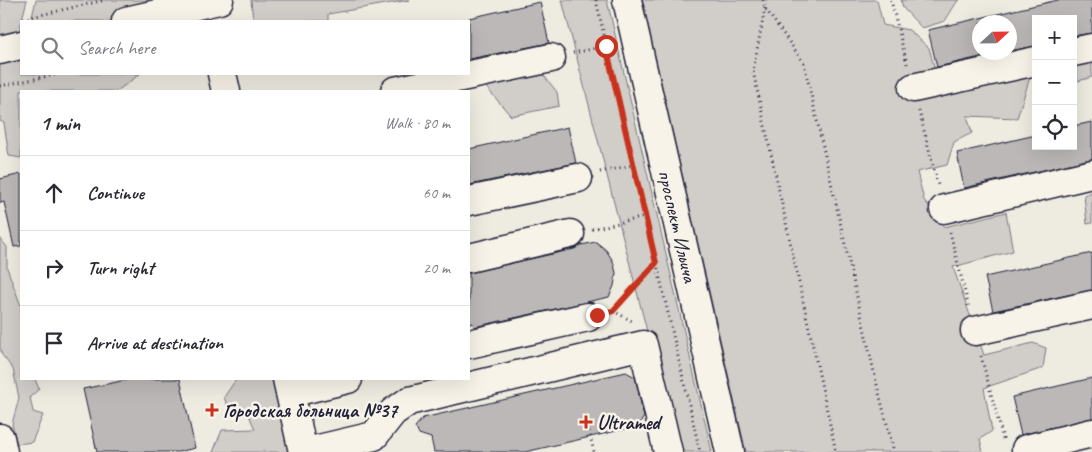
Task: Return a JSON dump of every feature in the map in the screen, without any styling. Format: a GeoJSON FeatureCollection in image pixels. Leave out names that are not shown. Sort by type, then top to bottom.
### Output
{"type":"FeatureCollection","features":[{"type":"Feature","properties":{"kind":"street","name":"проспект Ильича"},"geometry":{"type":"LineString","coordinates":[[627,0],[730,452]]}},
{"type":"Feature","properties":{"kind":"street"},"geometry":{"type":"LineString","coordinates":[[132,20],[210,6]]}},
{"type":"Feature","properties":{"kind":"street"},"geometry":{"type":"LineString","coordinates":[[0,50],[20,33]]}},
{"type":"Feature","properties":{"kind":"street"},"geometry":{"type":"LineString","coordinates":[[1077,51],[1092,48]]}},
{"type":"Feature","properties":{"kind":"street"},"geometry":{"type":"LineString","coordinates":[[400,90],[551,58]]}},
{"type":"Feature","properties":{"kind":"street"},"geometry":{"type":"LineString","coordinates":[[913,88],[1032,61]]}},
{"type":"Feature","properties":{"kind":"street"},"geometry":{"type":"LineString","coordinates":[[222,75],[226,90]]}},
{"type":"Feature","properties":{"kind":"street"},"geometry":{"type":"LineString","coordinates":[[944,209],[1092,174]]}},
{"type":"Feature","properties":{"kind":"street"},"geometry":{"type":"LineString","coordinates":[[470,201],[578,178]]}},
{"type":"Feature","properties":{"kind":"street"},"geometry":{"type":"LineString","coordinates":[[470,258],[579,232]]}},
{"type":"Feature","properties":{"kind":"street"},"geometry":{"type":"LineString","coordinates":[[975,331],[1092,304]]}},
{"type":"Feature","properties":{"kind":"street"},"geometry":{"type":"LineString","coordinates":[[470,344],[597,315]]}},
{"type":"Feature","properties":{"kind":"street"},"geometry":{"type":"LineString","coordinates":[[340,380],[289,386],[304,452],[374,436],[393,412],[409,401],[643,345],[668,452]]}},
{"type":"Feature","properties":{"kind":"street"},"geometry":{"type":"LineString","coordinates":[[1026,449],[1092,433]]}},
{"type":"Feature","properties":{"kind":"street"},"geometry":{"type":"LineString","coordinates":[[0,438],[3,452]]}},
{"type":"Feature","properties":{"kind":"path"},"geometry":{"type":"LineString","coordinates":[[53,20],[105,0]]}},
{"type":"Feature","properties":{"kind":"path"},"geometry":{"type":"LineString","coordinates":[[596,0],[700,452]]}},
{"type":"Feature","properties":{"kind":"path"},"geometry":{"type":"LineString","coordinates":[[763,0],[765,8],[804,63],[876,381],[894,452]]}},
{"type":"Feature","properties":{"kind":"path"},"geometry":{"type":"LineString","coordinates":[[765,8],[753,71],[836,452]]}},
{"type":"Feature","properties":{"kind":"path"},"geometry":{"type":"LineString","coordinates":[[551,58],[606,46]]}},
{"type":"Feature","properties":{"kind":"path"},"geometry":{"type":"LineString","coordinates":[[0,86],[54,75]]}},
{"type":"Feature","properties":{"kind":"path"},"geometry":{"type":"LineString","coordinates":[[578,178],[634,165]]}},
{"type":"Feature","properties":{"kind":"path"},"geometry":{"type":"LineString","coordinates":[[579,232],[646,217]]}},
{"type":"Feature","properties":{"kind":"path"},"geometry":{"type":"LineString","coordinates":[[597,315],[613,311],[656,263]]}},
{"type":"Feature","properties":{"kind":"path"},"geometry":{"type":"LineString","coordinates":[[589,431],[594,452]]}},
{"type":"Feature","properties":{"kind":"shaded area"},"geometry":{"type":"Polygon","coordinates":[[[0,0],[27,0],[22,20],[20,20],[18,35],[0,40],[0,0]]]}},
{"type":"Feature","properties":{"kind":"shaded area"},"geometry":{"type":"Polygon","coordinates":[[[36,0],[230,0],[207,20],[31,20],[36,0]]]}},
{"type":"Feature","properties":{"kind":"shaded area"},"geometry":{"type":"Polygon","coordinates":[[[251,0],[409,0],[328,14],[328,20],[253,20],[251,0]]]}},
{"type":"Feature","properties":{"kind":"shaded area"},"geometry":{"type":"Polygon","coordinates":[[[562,0],[607,0],[712,452],[678,452],[562,0]]]}},
{"type":"Feature","properties":{"kind":"shaded area"},"geometry":{"type":"Polygon","coordinates":[[[642,0],[877,0],[883,25],[909,30],[929,48],[937,77],[1031,74],[1017,118],[967,116],[972,133],[954,142],[947,165],[917,172],[924,200],[944,227],[1006,212],[1013,251],[953,267],[984,355],[1033,343],[1046,348],[1043,368],[984,388],[992,431],[980,439],[983,452],[746,452],[642,0]]]}},
{"type":"Feature","properties":{"kind":"shaded area"},"geometry":{"type":"Polygon","coordinates":[[[901,0],[958,0],[945,21],[922,28],[903,8],[901,0]]]}},
{"type":"Feature","properties":{"kind":"shaded area"},"geometry":{"type":"Polygon","coordinates":[[[1092,41],[1092,77],[1078,81],[1077,52],[1092,41]]]}},
{"type":"Feature","properties":{"kind":"shaded area"},"geometry":{"type":"Polygon","coordinates":[[[20,58],[20,75],[139,75],[118,90],[20,90],[20,158],[9,156],[4,123],[0,121],[0,61],[20,58]]]}},
{"type":"Feature","properties":{"kind":"shaded area"},"geometry":{"type":"Polygon","coordinates":[[[530,58],[557,92],[559,106],[511,116],[485,86],[464,90],[530,58]]]}},
{"type":"Feature","properties":{"kind":"shaded area"},"geometry":{"type":"Polygon","coordinates":[[[1092,192],[1092,223],[1087,224],[1084,195],[1092,192]]]}},
{"type":"Feature","properties":{"kind":"shaded area"},"geometry":{"type":"Polygon","coordinates":[[[0,238],[7,247],[7,268],[20,303],[20,380],[35,380],[39,389],[30,397],[33,412],[43,415],[32,442],[17,444],[12,424],[19,398],[13,369],[2,355],[0,348],[0,238]]]}},
{"type":"Feature","properties":{"kind":"shaded area"},"geometry":{"type":"Polygon","coordinates":[[[279,380],[293,452],[213,452],[222,430],[255,429],[246,409],[228,408],[224,397],[235,381],[279,380]]]}},
{"type":"Feature","properties":{"kind":"building"},"geometry":{"type":"Polygon","coordinates":[[[1058,0],[1092,0],[1092,33],[1077,35],[1077,15],[1032,15],[1032,47],[1017,50],[1017,15],[993,15],[1058,0]]]}},
{"type":"Feature","properties":{"kind":"building"},"geometry":{"type":"Polygon","coordinates":[[[540,2],[549,43],[470,59],[469,18],[540,2]]]}},
{"type":"Feature","properties":{"kind":"building"},"geometry":{"type":"Polygon","coordinates":[[[972,20],[972,59],[937,67],[928,30],[972,20]]]}},
{"type":"Feature","properties":{"kind":"building"},"geometry":{"type":"Polygon","coordinates":[[[1092,122],[1092,159],[964,188],[957,153],[1032,136],[1032,150],[1077,150],[1077,125],[1092,122]]]}},
{"type":"Feature","properties":{"kind":"building"},"geometry":{"type":"Polygon","coordinates":[[[568,127],[576,163],[470,185],[470,149],[568,127]]]}},
{"type":"Feature","properties":{"kind":"building"},"geometry":{"type":"Polygon","coordinates":[[[20,174],[20,246],[14,247],[4,202],[0,203],[0,179],[20,174]]]}},
{"type":"Feature","properties":{"kind":"building"},"geometry":{"type":"Polygon","coordinates":[[[596,242],[606,250],[613,261],[616,273],[614,286],[609,297],[474,327],[473,323],[470,324],[470,273],[574,249],[581,245],[596,242]]]}},
{"type":"Feature","properties":{"kind":"building"},"geometry":{"type":"Polygon","coordinates":[[[1092,253],[1092,290],[993,311],[985,277],[1092,253]]]}},
{"type":"Feature","properties":{"kind":"building"},"geometry":{"type":"Polygon","coordinates":[[[626,372],[635,377],[644,417],[638,426],[525,452],[434,452],[431,438],[419,434],[415,427],[423,418],[626,372]]]}},
{"type":"Feature","properties":{"kind":"building"},"geometry":{"type":"Polygon","coordinates":[[[1092,378],[1092,418],[1021,435],[1012,397],[1092,378]]]}},
{"type":"Feature","properties":{"kind":"building"},"geometry":{"type":"Polygon","coordinates":[[[126,380],[180,380],[195,448],[178,452],[97,452],[83,389],[126,380]]]}},
{"type":"Feature","properties":{"kind":"place","name":"Городская больница №37"},"geometry":{"type":"Point","coordinates":[212,410]}},
{"type":"Feature","properties":{"kind":"place","name":"Ultramed"},"geometry":{"type":"Point","coordinates":[586,422]}},
{"type":"Feature","properties":{"kind":"route"},"geometry":{"type":"LineString","coordinates":[[597,315],[613,311],[656,263],[606,46]]}}]}
